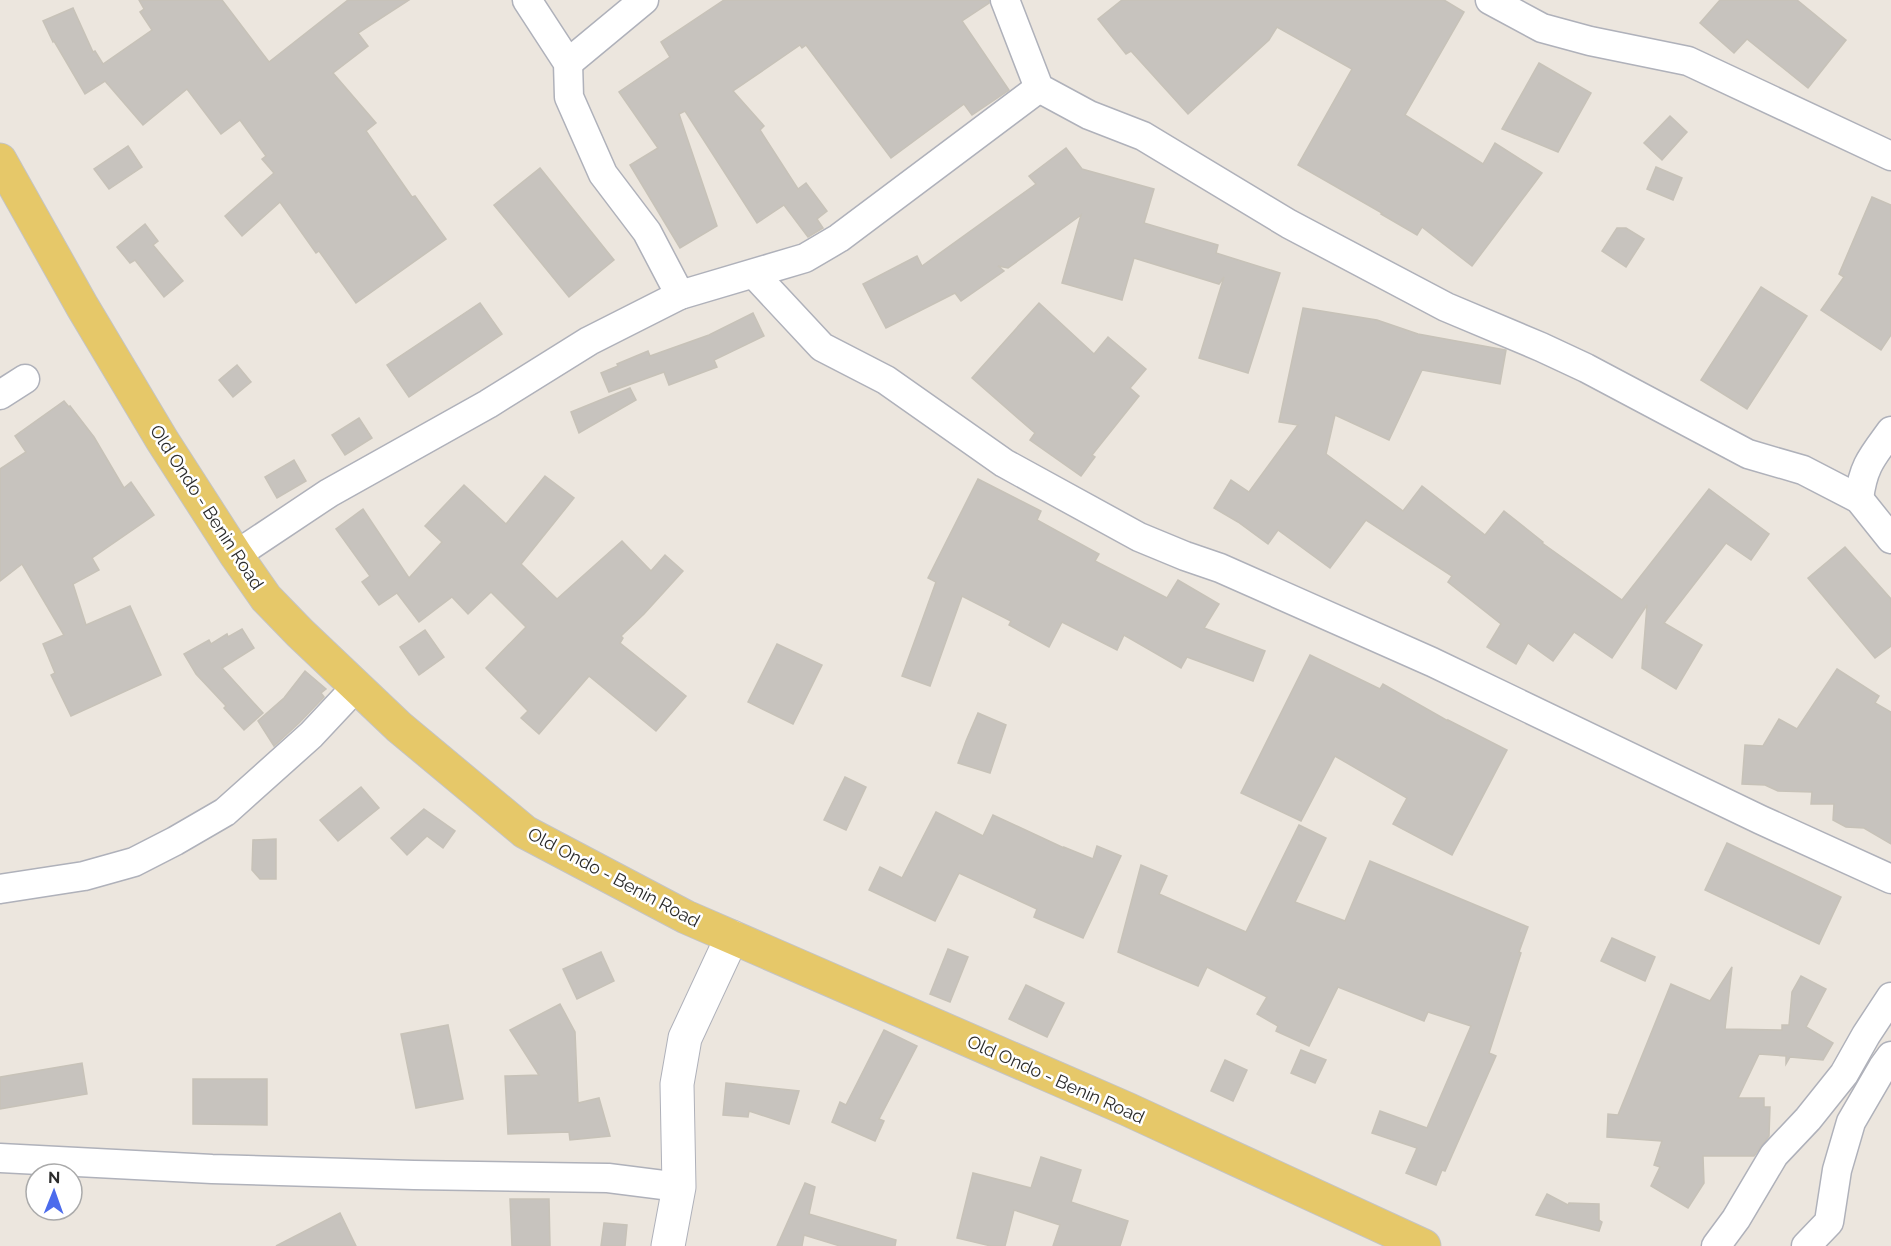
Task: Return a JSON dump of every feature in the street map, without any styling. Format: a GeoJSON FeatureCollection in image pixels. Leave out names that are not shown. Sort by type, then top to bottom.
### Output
{"type":"FeatureCollection","features":[{"type":"Feature","properties":{"kind":"main road","name":"Old Ondo - Benin Road"},"geometry":{"type":"LineString","coordinates":[[0,160],[93,325],[162,440],[266,598],[399,727],[525,832],[686,917],[1126,1109],[1424,1246]]}},
{"type":"Feature","properties":{"kind":"street"},"geometry":{"type":"LineString","coordinates":[[527,0],[568,63],[569,97],[603,174],[647,232],[680,295]]}},
{"type":"Feature","properties":{"kind":"street"},"geometry":{"type":"LineString","coordinates":[[568,63],[644,0]]}},
{"type":"Feature","properties":{"kind":"street"},"geometry":{"type":"LineString","coordinates":[[1005,0],[1039,88],[1089,115],[1143,136],[1289,224],[1446,307],[1586,368],[1748,454],[1803,470],[1859,499],[1891,539]]}},
{"type":"Feature","properties":{"kind":"street"},"geometry":{"type":"LineString","coordinates":[[1490,0],[1542,28],[1590,41],[1688,61],[1891,156]]}},
{"type":"Feature","properties":{"kind":"street"},"geometry":{"type":"LineString","coordinates":[[236,555],[329,493],[488,404],[589,341],[680,295],[805,258],[839,238],[1039,88]]}},
{"type":"Feature","properties":{"kind":"street"},"geometry":{"type":"LineString","coordinates":[[754,274],[822,347],[886,380],[1004,462],[1139,537],[1220,568],[1432,662],[1761,820],[1891,879]]}},
{"type":"Feature","properties":{"kind":"street"},"geometry":{"type":"LineString","coordinates":[[0,395],[25,379]]}},
{"type":"Feature","properties":{"kind":"street"},"geometry":{"type":"LineString","coordinates":[[1859,499],[1862,476],[1872,456],[1891,431]]}},
{"type":"Feature","properties":{"kind":"street"},"geometry":{"type":"LineString","coordinates":[[0,890],[94,873],[134,862],[175,841],[225,812],[311,735],[356,687]]}},
{"type":"Feature","properties":{"kind":"street"},"geometry":{"type":"LineString","coordinates":[[668,1246],[679,1187],[677,1084],[685,1038],[732,936]]}},
{"type":"Feature","properties":{"kind":"street"},"geometry":{"type":"LineString","coordinates":[[1716,1246],[1736,1219],[1774,1155],[1808,1119],[1844,1074],[1891,997]]}},
{"type":"Feature","properties":{"kind":"street"},"geometry":{"type":"LineString","coordinates":[[1806,1246],[1829,1222],[1837,1170],[1851,1122],[1882,1067],[1891,1056]]}},
{"type":"Feature","properties":{"kind":"street"},"geometry":{"type":"LineString","coordinates":[[0,1158],[212,1169],[608,1178],[679,1187]]}},
{"type":"Feature","properties":{"kind":"building"},"geometry":{"type":"Polygon","coordinates":[[[139,0],[222,0],[269,62],[348,0],[409,0],[358,33],[368,46],[333,73],[376,123],[366,131],[412,197],[415,196],[446,239],[356,303],[319,251],[316,253],[280,202],[242,236],[225,216],[274,173],[262,159],[266,156],[240,120],[221,134],[187,89],[143,125],[105,81],[85,94],[53,42],[43,21],[73,8],[93,52],[95,51],[103,64],[152,30],[140,12],[144,9],[139,0]]]}},
{"type":"Feature","properties":{"kind":"building"},"geometry":{"type":"Polygon","coordinates":[[[724,0],[989,0],[989,3],[962,21],[1009,90],[972,115],[964,104],[891,158],[806,45],[802,48],[800,45],[733,91],[764,126],[760,130],[798,189],[806,183],[827,211],[817,219],[823,228],[808,237],[784,205],[757,223],[685,111],[679,114],[717,226],[680,248],[630,165],[658,148],[619,92],[670,57],[661,42],[724,0]]]}},
{"type":"Feature","properties":{"kind":"building"},"geometry":{"type":"Polygon","coordinates":[[[1122,0],[1444,0],[1464,12],[1405,115],[1483,164],[1495,143],[1542,173],[1472,266],[1422,227],[1417,235],[1298,165],[1352,69],[1277,27],[1269,40],[1188,114],[1131,51],[1126,54],[1098,19],[1122,0]]]}},
{"type":"Feature","properties":{"kind":"building"},"geometry":{"type":"Polygon","coordinates":[[[1720,0],[1797,0],[1846,40],[1808,88],[1747,39],[1734,53],[1700,23],[1720,0]]]}},
{"type":"Feature","properties":{"kind":"building"},"geometry":{"type":"Polygon","coordinates":[[[1539,63],[1591,93],[1558,152],[1502,129],[1539,63]]]}},
{"type":"Feature","properties":{"kind":"building"},"geometry":{"type":"Polygon","coordinates":[[[1670,116],[1687,132],[1662,160],[1644,143],[1670,116]]]}},
{"type":"Feature","properties":{"kind":"building"},"geometry":{"type":"Polygon","coordinates":[[[128,146],[142,167],[109,189],[94,169],[128,146]]]}},
{"type":"Feature","properties":{"kind":"building"},"geometry":{"type":"Polygon","coordinates":[[[1066,148],[1082,169],[1154,189],[1144,223],[1218,245],[1216,253],[1280,273],[1248,373],[1199,358],[1224,277],[1219,284],[1134,258],[1122,300],[1062,283],[1081,215],[1008,268],[998,266],[1004,271],[961,301],[955,293],[886,328],[863,284],[917,256],[922,266],[1036,184],[1029,176],[1066,148]]]}},
{"type":"Feature","properties":{"kind":"building"},"geometry":{"type":"Polygon","coordinates":[[[1656,167],[1682,178],[1673,200],[1647,189],[1656,167]]]}},
{"type":"Feature","properties":{"kind":"building"},"geometry":{"type":"Polygon","coordinates":[[[540,168],[614,260],[569,297],[494,205],[540,168]]]}},
{"type":"Feature","properties":{"kind":"building"},"geometry":{"type":"Polygon","coordinates":[[[1872,197],[1891,205],[1891,335],[1881,350],[1821,310],[1844,277],[1839,274],[1872,197]]]}},
{"type":"Feature","properties":{"kind":"building"},"geometry":{"type":"Polygon","coordinates":[[[145,224],[158,241],[153,245],[183,281],[164,297],[135,260],[130,263],[117,247],[145,224]]]}},
{"type":"Feature","properties":{"kind":"building"},"geometry":{"type":"Polygon","coordinates":[[[1617,228],[1626,228],[1644,239],[1626,267],[1602,251],[1617,228]]]}},
{"type":"Feature","properties":{"kind":"building"},"geometry":{"type":"Polygon","coordinates":[[[1761,287],[1807,316],[1747,409],[1701,380],[1761,287]]]}},
{"type":"Feature","properties":{"kind":"building"},"geometry":{"type":"Polygon","coordinates":[[[480,303],[502,334],[409,397],[387,365],[480,303]]]}},
{"type":"Feature","properties":{"kind":"building"},"geometry":{"type":"Polygon","coordinates":[[[1039,303],[1094,354],[1108,337],[1146,369],[1130,388],[1139,396],[1092,455],[1095,457],[1081,476],[1030,440],[1035,433],[972,378],[1039,303]]]}},
{"type":"Feature","properties":{"kind":"building"},"geometry":{"type":"Polygon","coordinates":[[[1303,308],[1377,320],[1418,334],[1506,350],[1500,384],[1422,370],[1389,440],[1335,415],[1326,454],[1403,511],[1422,486],[1485,535],[1504,511],[1542,543],[1622,600],[1709,489],[1769,534],[1751,560],[1726,543],[1664,623],[1702,645],[1676,689],[1642,668],[1647,605],[1612,658],[1574,632],[1553,661],[1528,643],[1516,664],[1487,647],[1501,624],[1448,582],[1452,576],[1366,520],[1330,568],[1278,530],[1268,544],[1214,508],[1231,480],[1249,492],[1298,425],[1279,422],[1303,308]]]}},
{"type":"Feature","properties":{"kind":"building"},"geometry":{"type":"Polygon","coordinates":[[[753,313],[764,336],[714,360],[717,367],[669,385],[664,372],[609,392],[601,373],[618,366],[617,364],[648,351],[650,356],[709,335],[753,313]]]}},
{"type":"Feature","properties":{"kind":"building"},"geometry":{"type":"Polygon","coordinates":[[[237,365],[251,382],[233,397],[219,380],[237,365]]]}},
{"type":"Feature","properties":{"kind":"building"},"geometry":{"type":"Polygon","coordinates":[[[630,388],[636,400],[579,433],[571,412],[630,388]]]}},
{"type":"Feature","properties":{"kind":"building"},"geometry":{"type":"Polygon","coordinates":[[[64,401],[94,437],[124,488],[131,482],[154,515],[92,558],[99,570],[73,584],[86,625],[130,606],[161,675],[71,716],[51,675],[55,673],[43,644],[64,635],[22,564],[0,581],[0,469],[26,452],[15,436],[64,401]]]}},
{"type":"Feature","properties":{"kind":"building"},"geometry":{"type":"Polygon","coordinates":[[[359,418],[372,438],[345,455],[332,435],[359,418]]]}},
{"type":"Feature","properties":{"kind":"building"},"geometry":{"type":"Polygon","coordinates":[[[294,460],[306,481],[277,498],[265,477],[294,460]]]}},
{"type":"Feature","properties":{"kind":"building"},"geometry":{"type":"Polygon","coordinates":[[[545,476],[574,498],[521,564],[557,599],[622,541],[651,571],[665,555],[683,571],[621,636],[623,638],[620,643],[686,696],[656,731],[589,676],[539,734],[521,718],[528,711],[486,668],[526,627],[491,592],[468,614],[452,597],[419,622],[397,593],[379,605],[362,582],[370,576],[336,529],[363,509],[409,578],[442,542],[425,526],[464,485],[506,524],[545,476]]]}},
{"type":"Feature","properties":{"kind":"building"},"geometry":{"type":"Polygon","coordinates":[[[978,479],[1041,511],[1037,520],[1099,554],[1095,561],[1167,598],[1178,580],[1219,604],[1204,628],[1265,651],[1253,681],[1187,657],[1181,668],[1124,635],[1117,650],[1062,622],[1049,647],[1009,625],[1011,621],[962,596],[930,686],[902,676],[936,582],[928,578],[978,479]]]}},
{"type":"Feature","properties":{"kind":"building"},"geometry":{"type":"Polygon","coordinates":[[[1845,547],[1891,599],[1891,646],[1875,658],[1808,578],[1845,547]]]}},
{"type":"Feature","properties":{"kind":"building"},"geometry":{"type":"Polygon","coordinates":[[[242,629],[254,648],[222,668],[263,713],[244,730],[224,708],[226,706],[196,674],[184,654],[209,640],[211,644],[227,634],[228,637],[242,629]]]}},
{"type":"Feature","properties":{"kind":"building"},"geometry":{"type":"Polygon","coordinates":[[[425,630],[444,657],[419,675],[400,647],[425,630]]]}},
{"type":"Feature","properties":{"kind":"building"},"geometry":{"type":"Polygon","coordinates":[[[777,644],[822,665],[793,724],[748,702],[777,644]]]}},
{"type":"Feature","properties":{"kind":"building"},"geometry":{"type":"Polygon","coordinates":[[[1310,655],[1380,689],[1383,684],[1448,721],[1507,750],[1452,855],[1393,824],[1407,798],[1335,756],[1301,821],[1241,793],[1310,655]]]}},
{"type":"Feature","properties":{"kind":"building"},"geometry":{"type":"Polygon","coordinates":[[[1837,669],[1879,696],[1875,703],[1891,712],[1891,844],[1864,828],[1846,827],[1833,820],[1834,804],[1811,804],[1812,792],[1778,791],[1765,785],[1742,784],[1745,745],[1763,746],[1779,719],[1797,729],[1837,669]]]}},
{"type":"Feature","properties":{"kind":"building"},"geometry":{"type":"Polygon","coordinates":[[[305,671],[326,689],[321,693],[324,697],[274,746],[258,721],[284,698],[305,671]]]}},
{"type":"Feature","properties":{"kind":"building"},"geometry":{"type":"Polygon","coordinates":[[[978,713],[1006,725],[990,773],[958,763],[978,713]]]}},
{"type":"Feature","properties":{"kind":"building"},"geometry":{"type":"Polygon","coordinates":[[[845,777],[866,787],[846,830],[824,820],[845,777]]]}},
{"type":"Feature","properties":{"kind":"building"},"geometry":{"type":"Polygon","coordinates":[[[361,787],[379,808],[338,841],[320,820],[361,787]]]}},
{"type":"Feature","properties":{"kind":"building"},"geometry":{"type":"Polygon","coordinates":[[[424,809],[455,831],[443,848],[427,836],[407,855],[391,838],[424,809]]]}},
{"type":"Feature","properties":{"kind":"building"},"geometry":{"type":"Polygon","coordinates":[[[936,812],[983,836],[993,815],[1093,859],[1097,846],[1121,856],[1083,938],[1034,917],[1037,909],[959,873],[935,921],[869,890],[880,867],[902,878],[936,812]]]}},
{"type":"Feature","properties":{"kind":"building"},"geometry":{"type":"Polygon","coordinates":[[[1299,825],[1326,838],[1295,902],[1345,921],[1370,861],[1528,927],[1489,1053],[1496,1056],[1445,1171],[1442,1170],[1436,1185],[1406,1173],[1417,1148],[1372,1133],[1380,1111],[1427,1128],[1471,1026],[1428,1012],[1424,1021],[1338,987],[1309,1046],[1276,1031],[1278,1026],[1257,1014],[1267,997],[1207,967],[1198,986],[1118,952],[1141,865],[1167,876],[1159,894],[1246,932],[1299,825]]]}},
{"type":"Feature","properties":{"kind":"building"},"geometry":{"type":"Polygon","coordinates":[[[276,839],[276,879],[260,879],[252,870],[253,840],[276,839]]]}},
{"type":"Feature","properties":{"kind":"building"},"geometry":{"type":"Polygon","coordinates":[[[1727,843],[1841,897],[1819,944],[1705,890],[1727,843]]]}},
{"type":"Feature","properties":{"kind":"building"},"geometry":{"type":"Polygon","coordinates":[[[1612,938],[1655,957],[1645,981],[1601,961],[1612,938]]]}},
{"type":"Feature","properties":{"kind":"building"},"geometry":{"type":"Polygon","coordinates":[[[948,949],[968,957],[950,1002],[930,994],[948,949]]]}},
{"type":"Feature","properties":{"kind":"building"},"geometry":{"type":"Polygon","coordinates":[[[601,952],[614,981],[577,999],[563,969],[601,952]]]}},
{"type":"Feature","properties":{"kind":"building"},"geometry":{"type":"Polygon","coordinates":[[[1732,967],[1725,1029],[1782,1030],[1782,1025],[1789,1025],[1792,992],[1801,976],[1826,989],[1806,1027],[1833,1043],[1823,1060],[1790,1057],[1786,1064],[1786,1056],[1759,1054],[1738,1098],[1764,1098],[1764,1107],[1770,1107],[1769,1136],[1754,1156],[1703,1156],[1704,1183],[1688,1208],[1651,1186],[1660,1167],[1654,1165],[1662,1141],[1607,1137],[1608,1114],[1618,1115],[1671,984],[1710,1001],[1732,967]]]}},
{"type":"Feature","properties":{"kind":"building"},"geometry":{"type":"Polygon","coordinates":[[[1026,985],[1064,1003],[1047,1037],[1009,1019],[1026,985]]]}},
{"type":"Feature","properties":{"kind":"building"},"geometry":{"type":"Polygon","coordinates":[[[560,1004],[575,1032],[578,1103],[599,1098],[610,1136],[570,1140],[569,1132],[508,1134],[505,1076],[539,1075],[510,1030],[560,1004]]]}},
{"type":"Feature","properties":{"kind":"building"},"geometry":{"type":"Polygon","coordinates":[[[448,1025],[463,1099],[416,1108],[401,1034],[448,1025]]]}},
{"type":"Feature","properties":{"kind":"building"},"geometry":{"type":"Polygon","coordinates":[[[884,1030],[917,1046],[879,1119],[884,1121],[875,1141],[832,1122],[840,1102],[846,1105],[884,1030]]]}},
{"type":"Feature","properties":{"kind":"building"},"geometry":{"type":"Polygon","coordinates":[[[1301,1050],[1326,1060],[1315,1083],[1291,1073],[1301,1050]]]}},
{"type":"Feature","properties":{"kind":"building"},"geometry":{"type":"Polygon","coordinates":[[[1225,1060],[1247,1070],[1233,1101],[1211,1091],[1225,1060]]]}},
{"type":"Feature","properties":{"kind":"building"},"geometry":{"type":"Polygon","coordinates":[[[82,1063],[87,1094],[0,1109],[0,1077],[82,1063]]]}},
{"type":"Feature","properties":{"kind":"building"},"geometry":{"type":"Polygon","coordinates":[[[193,1079],[267,1079],[267,1125],[193,1124],[193,1079]]]}},
{"type":"Feature","properties":{"kind":"building"},"geometry":{"type":"Polygon","coordinates":[[[726,1083],[799,1091],[789,1124],[749,1111],[748,1117],[723,1115],[726,1083]]]}},
{"type":"Feature","properties":{"kind":"building"},"geometry":{"type":"Polygon","coordinates":[[[1041,1157],[1081,1170],[1071,1202],[1128,1221],[1120,1246],[1053,1246],[1060,1225],[1014,1210],[1005,1246],[991,1246],[957,1238],[973,1173],[1031,1188],[1041,1157]]]}},
{"type":"Feature","properties":{"kind":"building"},"geometry":{"type":"Polygon","coordinates":[[[805,1183],[815,1187],[809,1214],[896,1240],[895,1246],[840,1246],[804,1235],[802,1246],[777,1246],[805,1183]]]}},
{"type":"Feature","properties":{"kind":"building"},"geometry":{"type":"Polygon","coordinates":[[[1547,1194],[1568,1205],[1569,1203],[1599,1204],[1599,1220],[1602,1222],[1599,1231],[1536,1215],[1547,1194]]]}},
{"type":"Feature","properties":{"kind":"building"},"geometry":{"type":"Polygon","coordinates":[[[510,1199],[549,1199],[550,1246],[512,1246],[510,1199]]]}},
{"type":"Feature","properties":{"kind":"building"},"geometry":{"type":"Polygon","coordinates":[[[340,1213],[356,1246],[276,1246],[340,1213]]]}},
{"type":"Feature","properties":{"kind":"building"},"geometry":{"type":"Polygon","coordinates":[[[604,1223],[627,1225],[625,1246],[601,1246],[604,1223]]]}}]}
